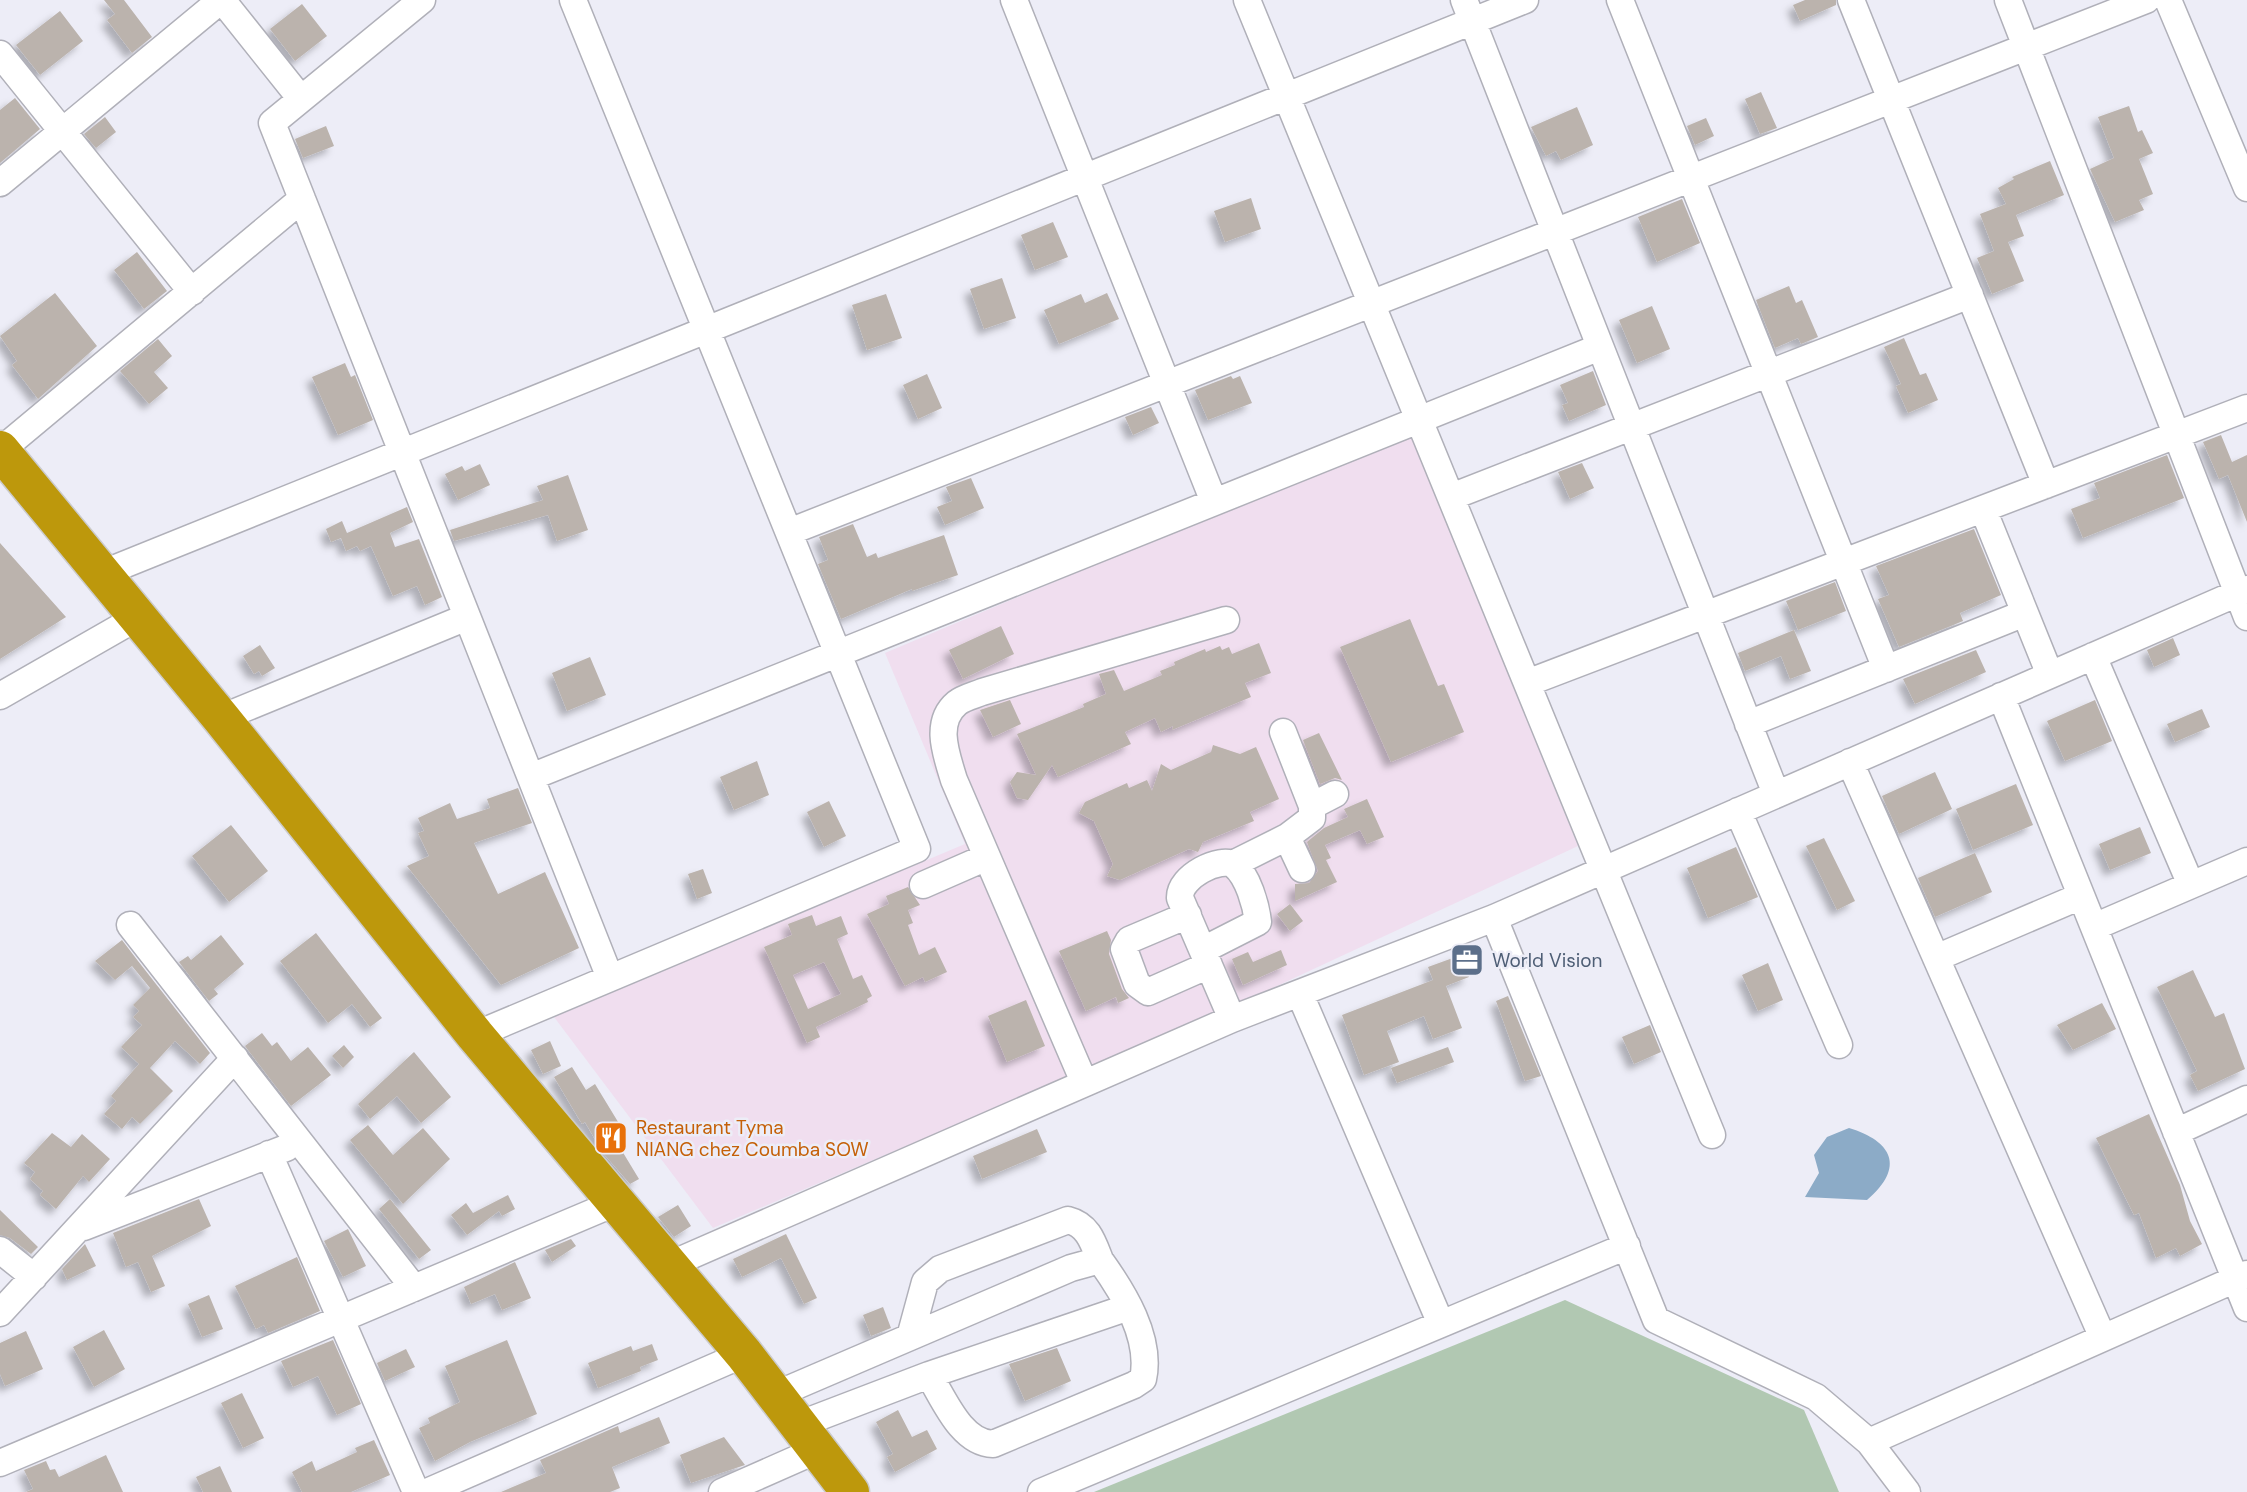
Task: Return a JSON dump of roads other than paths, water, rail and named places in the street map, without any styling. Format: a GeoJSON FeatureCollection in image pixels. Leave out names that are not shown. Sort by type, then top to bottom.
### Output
{"type":"FeatureCollection","features":[{"type":"Feature","properties":{"kind":"highway"},"geometry":{"type":"LineString","coordinates":[[0,450],[221,718],[475,1035],[667,1266],[744,1354],[850,1492]]}},
{"type":"Feature","properties":{"kind":"street"},"geometry":{"type":"LineString","coordinates":[[0,183],[221,0],[302,99]]}},
{"type":"Feature","properties":{"kind":"street"},"geometry":{"type":"LineString","coordinates":[[422,0],[272,123],[610,978]]}},
{"type":"Feature","properties":{"kind":"street"},"geometry":{"type":"LineString","coordinates":[[475,1035],[917,849],[573,0]]}},
{"type":"Feature","properties":{"kind":"street"},"geometry":{"type":"LineString","coordinates":[[1014,0],[1214,502]]}},
{"type":"Feature","properties":{"kind":"street"},"geometry":{"type":"LineString","coordinates":[[1247,0],[1712,1135]]}},
{"type":"Feature","properties":{"kind":"street"},"geometry":{"type":"LineString","coordinates":[[102,574],[1286,96],[1468,11],[1525,0]]}},
{"type":"Feature","properties":{"kind":"street"},"geometry":{"type":"LineString","coordinates":[[1620,0],[1886,669]]}},
{"type":"Feature","properties":{"kind":"street"},"geometry":{"type":"LineString","coordinates":[[1851,0],[2046,485]]}},
{"type":"Feature","properties":{"kind":"street"},"geometry":{"type":"LineString","coordinates":[[667,1266],[1232,1019],[1494,918],[2093,656],[2244,600],[2176,435],[2008,0]]}},
{"type":"Feature","properties":{"kind":"street"},"geometry":{"type":"LineString","coordinates":[[789,532],[2146,0]]}},
{"type":"Feature","properties":{"kind":"street"},"geometry":{"type":"LineString","coordinates":[[2168,0],[2247,188]]}},
{"type":"Feature","properties":{"kind":"street"},"geometry":{"type":"LineString","coordinates":[[1468,11],[1776,794]]}},
{"type":"Feature","properties":{"kind":"street"},"geometry":{"type":"LineString","coordinates":[[0,54],[192,292]]}},
{"type":"Feature","properties":{"kind":"street"},"geometry":{"type":"LineString","coordinates":[[0,450],[302,200]]}},
{"type":"Feature","properties":{"kind":"street"},"geometry":{"type":"LineString","coordinates":[[1451,497],[1969,295]]}},
{"type":"Feature","properties":{"kind":"street"},"geometry":{"type":"LineString","coordinates":[[531,777],[1600,346]]}},
{"type":"Feature","properties":{"kind":"street"},"geometry":{"type":"LineString","coordinates":[[1527,683],[2247,408]]}},
{"type":"Feature","properties":{"kind":"street"},"geometry":{"type":"LineString","coordinates":[[1983,509],[2050,675]]}},
{"type":"Feature","properties":{"kind":"street"},"geometry":{"type":"LineString","coordinates":[[1748,724],[2025,613]]}},
{"type":"Feature","properties":{"kind":"street"},"geometry":{"type":"LineString","coordinates":[[0,696],[138,617]]}},
{"type":"Feature","properties":{"kind":"street"},"geometry":{"type":"LineString","coordinates":[[221,718],[467,617]]}},
{"type":"Feature","properties":{"kind":"street"},"geometry":{"type":"LineString","coordinates":[[1084,1082],[987,857],[943,745],[944,722],[957,703],[982,692],[1226,620]]}},
{"type":"Feature","properties":{"kind":"street"},"geometry":{"type":"LineString","coordinates":[[2093,656],[2191,885]]}},
{"type":"Feature","properties":{"kind":"street"},"geometry":{"type":"LineString","coordinates":[[2001,696],[2176,1132],[2241,1276],[2247,1308]]}},
{"type":"Feature","properties":{"kind":"street"},"geometry":{"type":"LineString","coordinates":[[1232,1019],[1179,888],[1186,878],[1222,862],[1233,864],[1287,837],[1312,818],[1323,800],[1283,732]]}},
{"type":"Feature","properties":{"kind":"street"},"geometry":{"type":"LineString","coordinates":[[1850,762],[2103,1338]]}},
{"type":"Feature","properties":{"kind":"street"},"geometry":{"type":"LineString","coordinates":[[1738,811],[1839,1045]]}},
{"type":"Feature","properties":{"kind":"street"},"geometry":{"type":"LineString","coordinates":[[1287,837],[1301,869]]}},
{"type":"Feature","properties":{"kind":"street"},"geometry":{"type":"LineString","coordinates":[[923,885],[987,857]]}},
{"type":"Feature","properties":{"kind":"street"},"geometry":{"type":"LineString","coordinates":[[2094,927],[2247,860]]}},
{"type":"Feature","properties":{"kind":"street"},"geometry":{"type":"LineString","coordinates":[[1188,915],[1129,940],[1124,949],[1124,956],[1137,984],[1148,992],[1258,922],[1256,909],[1242,874],[1233,864]]}},
{"type":"Feature","properties":{"kind":"street"},"geometry":{"type":"LineString","coordinates":[[1936,958],[2081,896]]}},
{"type":"Feature","properties":{"kind":"street"},"geometry":{"type":"LineString","coordinates":[[1494,918],[1656,1320],[1816,1397],[1869,1442],[1907,1492]]}},
{"type":"Feature","properties":{"kind":"street"},"geometry":{"type":"LineString","coordinates":[[130,925],[414,1288]]}},
{"type":"Feature","properties":{"kind":"street"},"geometry":{"type":"LineString","coordinates":[[1300,994],[1441,1324]]}},
{"type":"Feature","properties":{"kind":"street"},"geometry":{"type":"LineString","coordinates":[[0,1313],[235,1058]]}},
{"type":"Feature","properties":{"kind":"street"},"geometry":{"type":"LineString","coordinates":[[2176,1132],[2247,1099]]}},
{"type":"Feature","properties":{"kind":"street"},"geometry":{"type":"LineString","coordinates":[[77,1230],[300,1142]]}},
{"type":"Feature","properties":{"kind":"street"},"geometry":{"type":"LineString","coordinates":[[269,1154],[416,1492]]}},
{"type":"Feature","properties":{"kind":"street"},"geometry":{"type":"LineString","coordinates":[[0,1463],[615,1203]]}},
{"type":"Feature","properties":{"kind":"street"},"geometry":{"type":"LineString","coordinates":[[910,1337],[925,1282],[940,1269],[1068,1220],[1078,1223],[1090,1236],[1100,1260],[1129,1307],[1147,1364],[1143,1379],[993,1444],[981,1444],[964,1431],[929,1375]]}},
{"type":"Feature","properties":{"kind":"street"},"geometry":{"type":"LineString","coordinates":[[1041,1492],[1627,1246]]}},
{"type":"Feature","properties":{"kind":"street"},"geometry":{"type":"LineString","coordinates":[[0,1250],[34,1277]]}},
{"type":"Feature","properties":{"kind":"street"},"geometry":{"type":"LineString","coordinates":[[775,1395],[1071,1268],[1100,1260]]}},
{"type":"Feature","properties":{"kind":"street"},"geometry":{"type":"LineString","coordinates":[[1869,1442],[2241,1276]]}},
{"type":"Feature","properties":{"kind":"street"},"geometry":{"type":"LineString","coordinates":[[722,1492],[808,1438],[929,1375],[1129,1307]]}},
{"type":"Feature","properties":{"kind":"street"},"geometry":{"type":"LineString","coordinates":[[427,1492],[744,1354]]}},
{"type":"Feature","properties":{"kind":"water"},"geometry":{"type":"Polygon","coordinates":[[[1849,1128],[1864,1133],[1884,1148],[1889,1156],[1887,1177],[1867,1200],[1805,1197],[1819,1173],[1814,1155],[1827,1137],[1849,1128]]]}},
{"type":"Feature","properties":{"kind":"place","name":"World Vision"},"geometry":{"type":"Point","coordinates":[1467,960]}},
{"type":"Feature","properties":{"kind":"place","name":"Restaurant Tyma NIANG chez Coumba SOW"},"geometry":{"type":"Point","coordinates":[611,1138]}}]}
